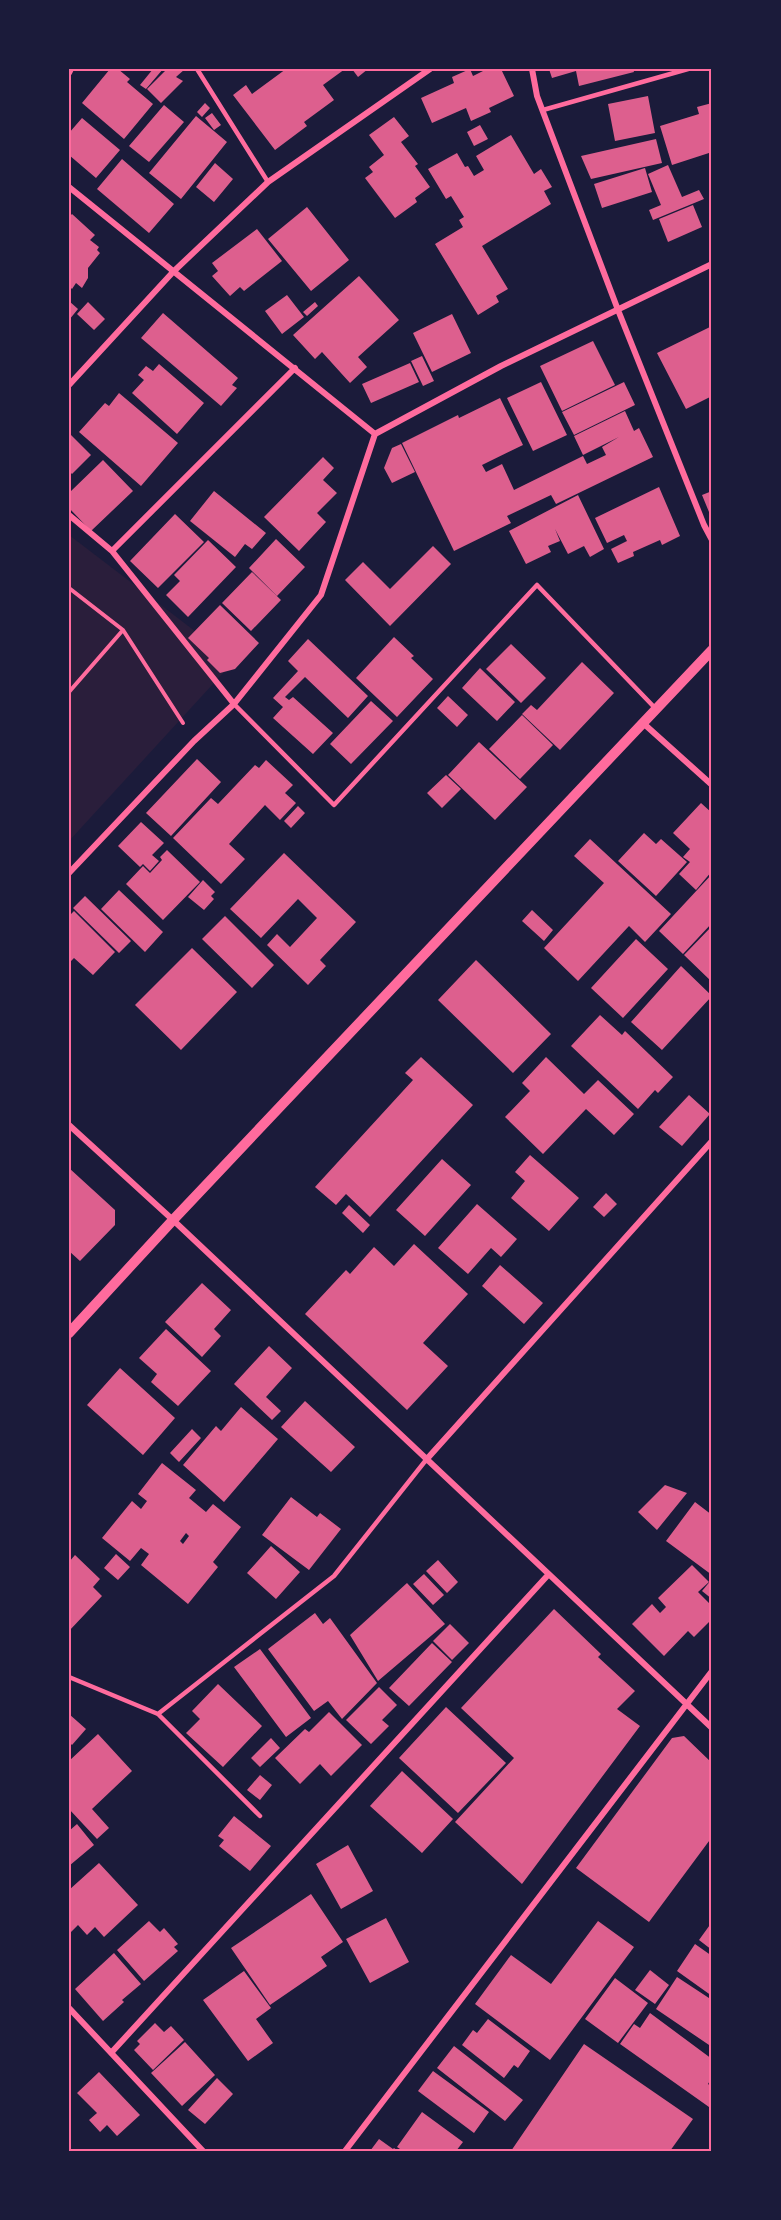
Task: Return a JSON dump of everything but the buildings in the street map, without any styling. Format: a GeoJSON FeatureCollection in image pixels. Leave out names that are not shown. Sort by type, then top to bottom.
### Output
{"type":"FeatureCollection","features":[{"type":"Feature","properties":{"kind":"street"},"geometry":{"type":"LineString","coordinates":[[69,385],[173,272],[268,182],[430,69]]}},
{"type":"Feature","properties":{"kind":"street"},"geometry":{"type":"LineString","coordinates":[[532,69],[543,110],[618,310],[712,540]]}},
{"type":"Feature","properties":{"kind":"street"},"geometry":{"type":"LineString","coordinates":[[69,187],[375,434]]}},
{"type":"Feature","properties":{"kind":"street"},"geometry":{"type":"LineString","coordinates":[[69,873],[195,741],[234,704],[321,595],[375,434],[501,366],[712,264]]}},
{"type":"Feature","properties":{"kind":"street"},"geometry":{"type":"LineString","coordinates":[[112,550],[295,368]]}},
{"type":"Feature","properties":{"kind":"street"},"geometry":{"type":"LineString","coordinates":[[69,515],[112,550],[234,704]]}},
{"type":"Feature","properties":{"kind":"street"},"geometry":{"type":"LineString","coordinates":[[69,1333],[712,650]]}},
{"type":"Feature","properties":{"kind":"street"},"geometry":{"type":"LineString","coordinates":[[643,723],[712,785]]}},
{"type":"Feature","properties":{"kind":"street"},"geometry":{"type":"LineString","coordinates":[[69,1125],[173,1220],[712,1728]]}},
{"type":"Feature","properties":{"kind":"street"},"geometry":{"type":"LineString","coordinates":[[426,1460],[712,1141]]}},
{"type":"Feature","properties":{"kind":"street"},"geometry":{"type":"LineString","coordinates":[[111,2053],[548,1575]]}},
{"type":"Feature","properties":{"kind":"street"},"geometry":{"type":"LineString","coordinates":[[345,2151],[712,1671]]}},
{"type":"Feature","properties":{"kind":"street"},"geometry":{"type":"LineString","coordinates":[[69,2008],[203,2151]]}},
{"type":"Feature","properties":{"kind":"lane"},"geometry":{"type":"LineString","coordinates":[[197,69],[268,182]]}},
{"type":"Feature","properties":{"kind":"lane"},"geometry":{"type":"LineString","coordinates":[[543,110],[688,69]]}},
{"type":"Feature","properties":{"kind":"lane"},"geometry":{"type":"LineString","coordinates":[[234,704],[334,805],[537,585],[656,709]]}},
{"type":"Feature","properties":{"kind":"lane"},"geometry":{"type":"LineString","coordinates":[[158,1714],[334,1575],[426,1460]]}},
{"type":"Feature","properties":{"kind":"lane"},"geometry":{"type":"LineString","coordinates":[[69,1677],[158,1714],[260,1816]]}},
{"type":"Feature","properties":{"kind":"path"},"geometry":{"type":"LineString","coordinates":[[69,588],[123,630],[195,741]]}},
{"type":"Feature","properties":{"kind":"path"},"geometry":{"type":"LineString","coordinates":[[69,692],[123,630]]}},
{"type":"Feature","properties":{"kind":"shaded area"},"geometry":{"type":"Polygon","coordinates":[[[69,535],[234,661],[69,841],[69,535]]]}}]}
